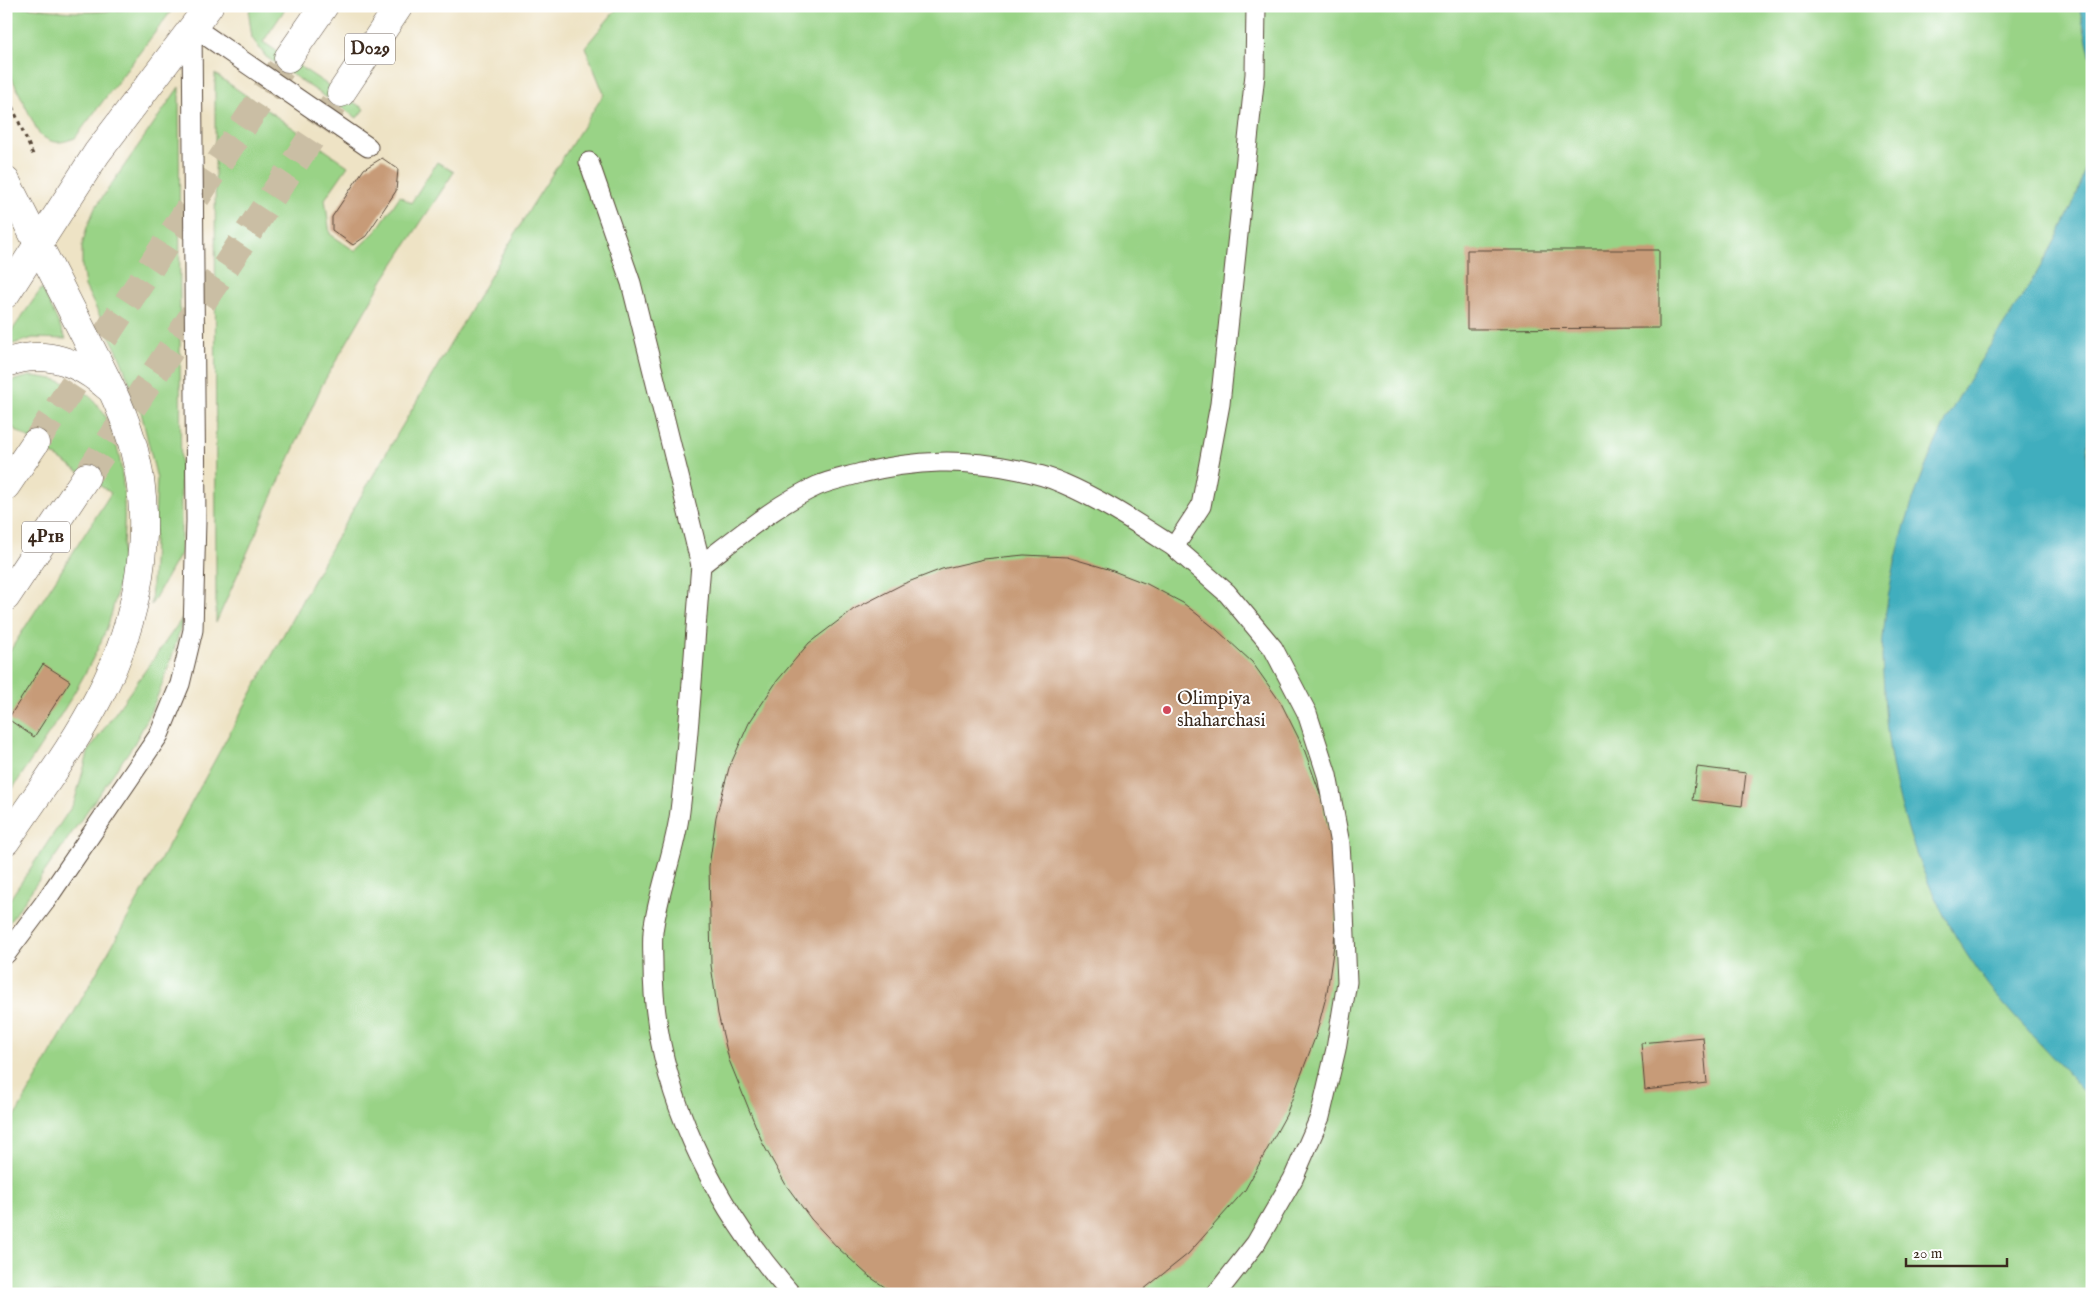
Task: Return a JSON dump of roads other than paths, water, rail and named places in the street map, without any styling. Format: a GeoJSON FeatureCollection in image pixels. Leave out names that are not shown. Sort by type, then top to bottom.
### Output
{"type":"FeatureCollection","features":[{"type":"Feature","properties":{"kind":"main road"},"geometry":{"type":"LineString","coordinates":[[288,58],[324,6]]}},
{"type":"Feature","properties":{"kind":"main road","name":"D029"},"geometry":{"type":"LineString","coordinates":[[340,93],[399,6]]}},
{"type":"Feature","properties":{"kind":"main road"},"geometry":{"type":"LineString","coordinates":[[6,294],[97,153],[200,16]]}},
{"type":"Feature","properties":{"kind":"main road"},"geometry":{"type":"LineString","coordinates":[[6,181],[113,393],[134,450],[142,495],[142,538],[132,608],[119,651],[97,701],[6,841]]}},
{"type":"Feature","properties":{"kind":"main road"},"geometry":{"type":"LineString","coordinates":[[6,363],[28,358],[55,358],[79,366],[89,372],[113,393]]}},
{"type":"Feature","properties":{"kind":"main road"},"geometry":{"type":"LineString","coordinates":[[6,486],[35,443]]}},
{"type":"Feature","properties":{"kind":"main road","name":"4Р1в"},"geometry":{"type":"LineString","coordinates":[[6,597],[86,477]]}},
{"type":"Feature","properties":{"kind":"lane"},"geometry":{"type":"LineString","coordinates":[[1174,547],[1201,506],[1220,404],[1255,74],[1256,6]]}},
{"type":"Feature","properties":{"kind":"lane"},"geometry":{"type":"LineString","coordinates":[[200,16],[368,147]]}},
{"type":"Feature","properties":{"kind":"lane"},"geometry":{"type":"LineString","coordinates":[[6,954],[45,902],[159,735],[180,684],[193,630],[196,511],[200,16]]}},
{"type":"Feature","properties":{"kind":"lane"},"geometry":{"type":"LineString","coordinates":[[589,162],[631,283],[701,565],[680,813],[653,932],[653,993],[662,1052],[681,1114],[708,1172],[738,1226],[773,1274],[791,1294]]}},
{"type":"Feature","properties":{"kind":"lane"},"geometry":{"type":"LineString","coordinates":[[701,565],[787,502],[818,486],[882,468],[944,461],[973,462],[1003,467],[1061,482],[1119,512],[1174,547],[1227,593],[1273,648],[1307,713],[1327,775],[1340,844],[1346,982],[1336,1048],[1320,1116],[1293,1179],[1256,1243],[1216,1294]]}},
{"type":"Feature","properties":{"kind":"water"},"geometry":{"type":"Polygon","coordinates":[[[2079,6],[2092,6],[2092,63],[2079,6]]]}},
{"type":"Feature","properties":{"kind":"water"},"geometry":{"type":"Polygon","coordinates":[[[2092,136],[2092,396],[2087,466],[2088,501],[2092,535],[2092,1101],[1988,985],[1955,936],[1938,903],[1910,836],[1892,767],[1887,731],[1882,656],[1884,625],[1895,563],[1903,531],[1924,470],[1950,413],[1965,386],[2032,281],[2062,227],[2083,176],[2092,136]]]}},
{"type":"Feature","properties":{"kind":"tunnel"},"geometry":{"type":"LineString","coordinates":[[35,443],[288,58]]}},
{"type":"Feature","properties":{"kind":"tunnel"},"geometry":{"type":"LineString","coordinates":[[86,477],[341,93]]}},
{"type":"Feature","properties":{"kind":"place","name":"Olimpiya shaharchasi"},"geometry":{"type":"Point","coordinates":[1167,710]}}]}
